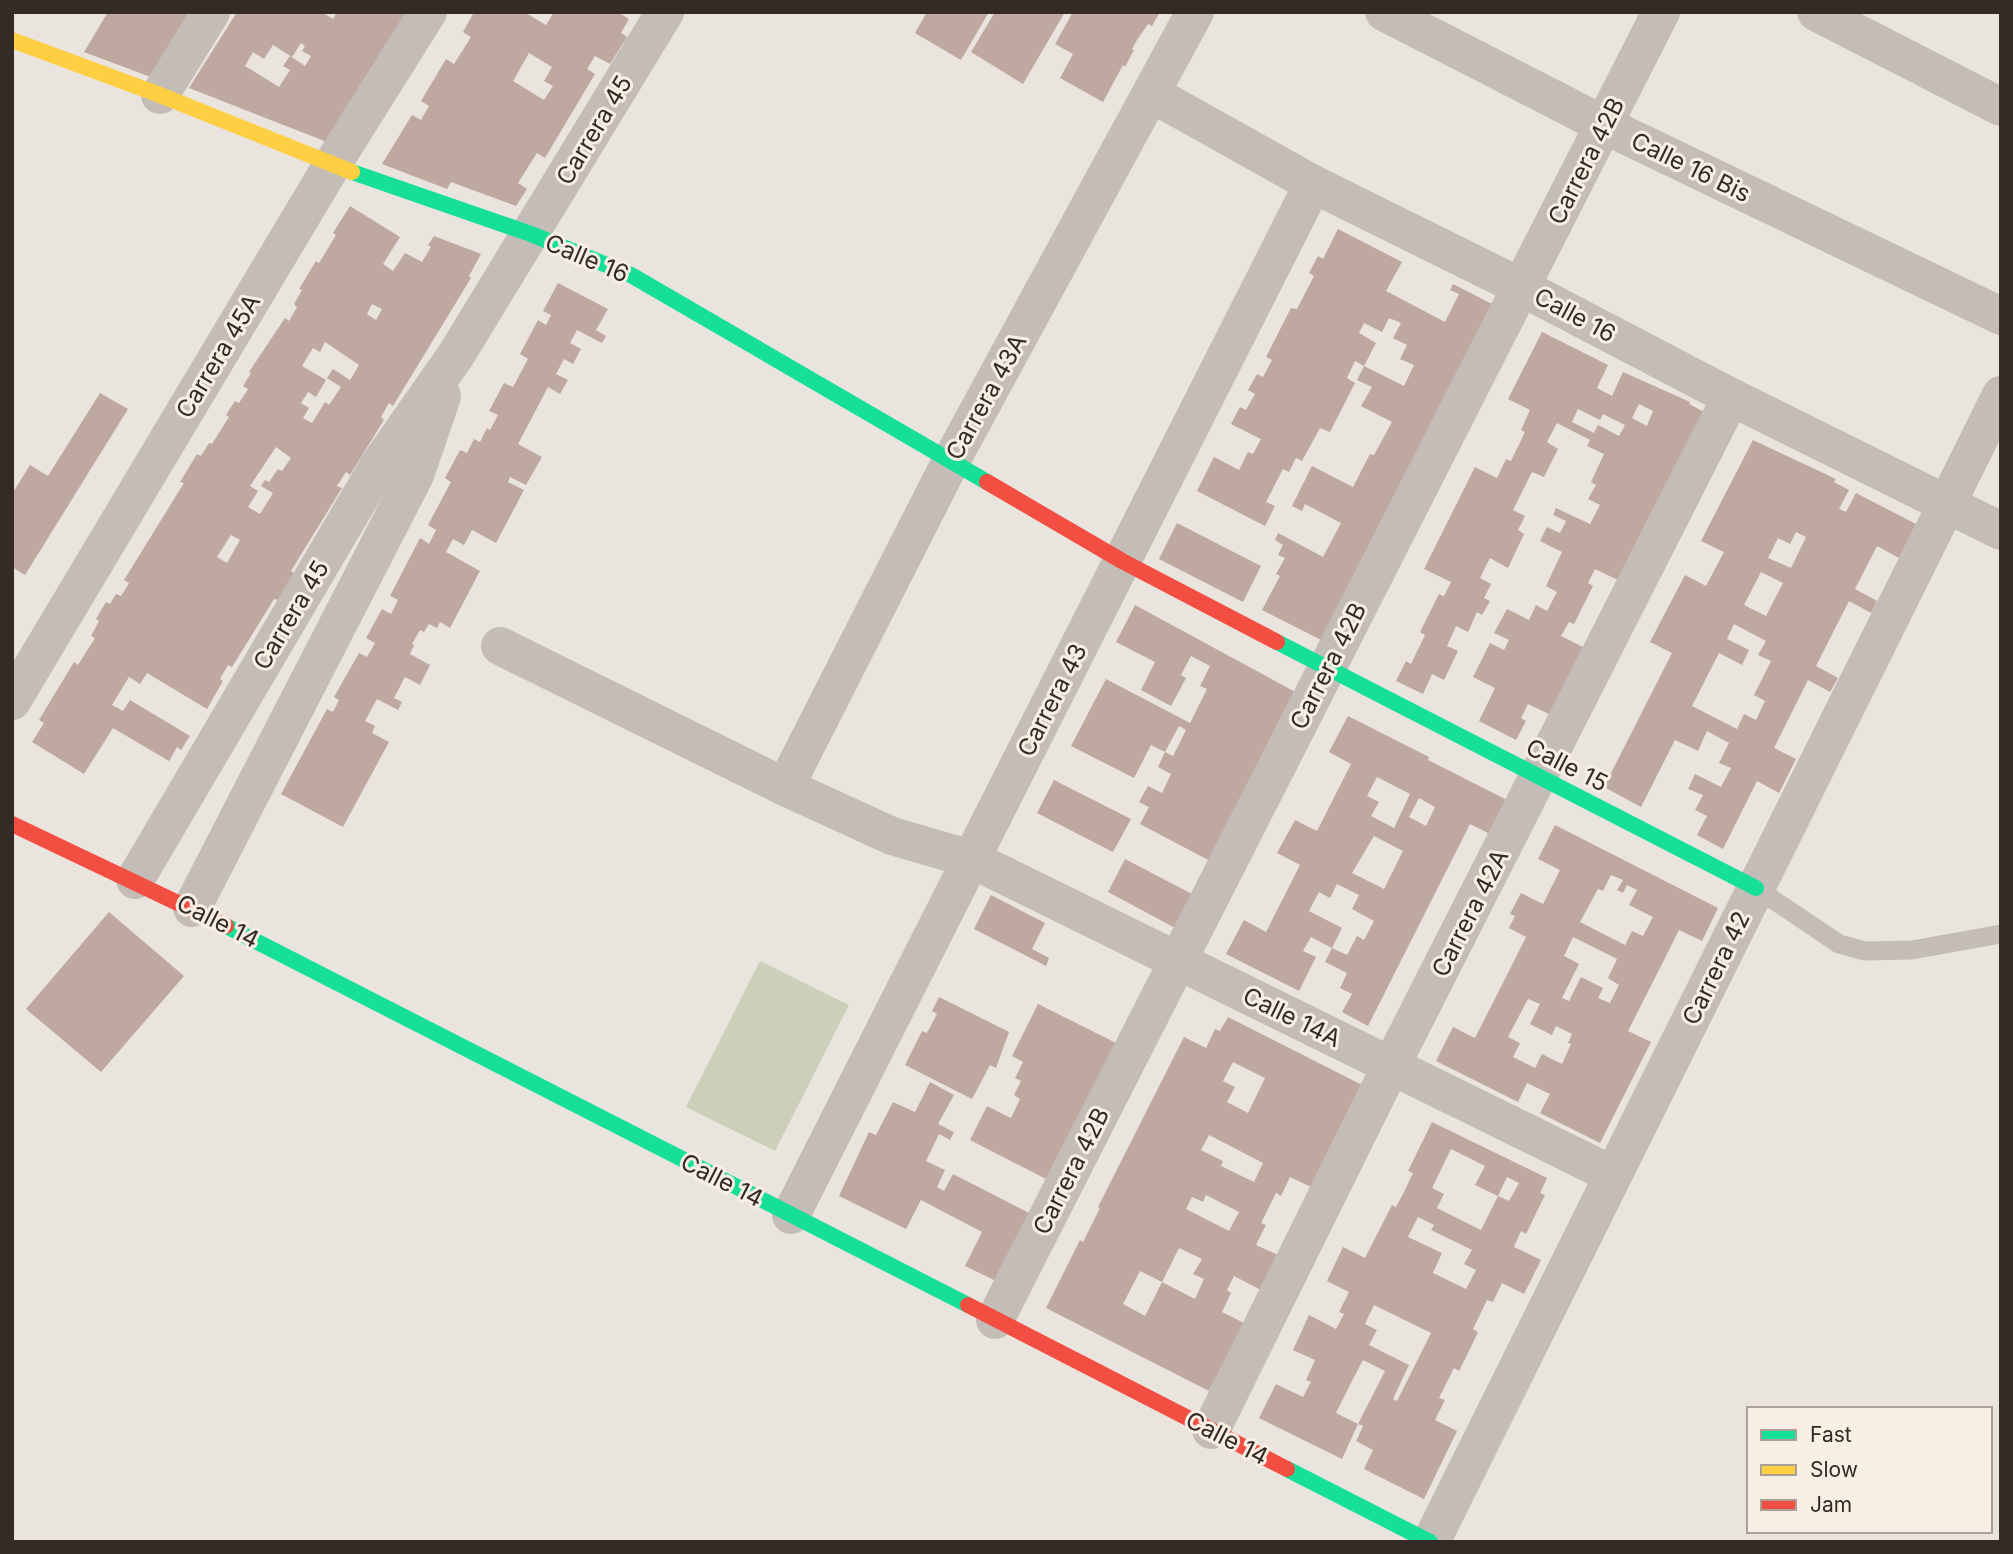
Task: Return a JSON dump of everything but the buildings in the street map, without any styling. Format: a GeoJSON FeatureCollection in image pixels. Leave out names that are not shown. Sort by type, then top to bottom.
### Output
{"type":"FeatureCollection","features":[{"type":"Feature","properties":{"kind":"street"},"geometry":{"type":"LineString","coordinates":[[160,95],[211,12]]}},
{"type":"Feature","properties":{"kind":"street","name":"Carrera 45A"},"geometry":{"type":"LineString","coordinates":[[12,701],[332,165],[429,12]]}},
{"type":"Feature","properties":{"kind":"street","name":"Carrera 45"},"geometry":{"type":"LineString","coordinates":[[135,880],[379,465],[456,355],[665,12]]}},
{"type":"Feature","properties":{"kind":"street","name":"Carrera 43A"},"geometry":{"type":"LineString","coordinates":[[785,787],[951,461],[1195,12]]}},
{"type":"Feature","properties":{"kind":"street","name":"Calle 16 Bis"},"geometry":{"type":"LineString","coordinates":[[1384,12],[1604,125],[2001,316]]}},
{"type":"Feature","properties":{"kind":"street","name":"Carrera 42B"},"geometry":{"type":"LineString","coordinates":[[995,1320],[1661,12]]}},
{"type":"Feature","properties":{"kind":"street"},"geometry":{"type":"LineString","coordinates":[[1816,12],[2001,107]]}},
{"type":"Feature","properties":{"kind":"street","name":"Calle 16"},"geometry":{"type":"LineString","coordinates":[[12,40],[160,95],[332,165],[531,234],[631,275],[1122,561]]}},
{"type":"Feature","properties":{"kind":"street","name":"Calle 16"},"geometry":{"type":"LineString","coordinates":[[1152,94],[1313,184],[2001,531]]}},
{"type":"Feature","properties":{"kind":"street","name":"Carrera 43"},"geometry":{"type":"LineString","coordinates":[[791,1215],[1313,184]]}},
{"type":"Feature","properties":{"kind":"street","name":"Carrera 45"},"geometry":{"type":"LineString","coordinates":[[192,908],[415,475],[456,355]]}},
{"type":"Feature","properties":{"kind":"street","name":"Carrera 42"},"geometry":{"type":"LineString","coordinates":[[1430,1542],[2001,395]]}},
{"type":"Feature","properties":{"kind":"street","name":"Carrera 42A"},"geometry":{"type":"LineString","coordinates":[[1211,1430],[1391,1066],[1731,397]]}},
{"type":"Feature","properties":{"kind":"street","name":"Calle 15"},"geometry":{"type":"LineString","coordinates":[[1122,561],[1756,888]]}},
{"type":"Feature","properties":{"kind":"street","name":"Calle 14A"},"geometry":{"type":"LineString","coordinates":[[500,646],[785,787],[892,836],[971,859],[1613,1175]]}},
{"type":"Feature","properties":{"kind":"street","name":"Calle 14"},"geometry":{"type":"LineString","coordinates":[[12,824],[192,908],[1430,1542]]}},
{"type":"Feature","properties":{"kind":"lane","name":"Calle 15"},"geometry":{"type":"LineString","coordinates":[[1756,888],[1839,944],[1865,951],[1912,950],[2001,934]]}},
{"type":"Feature","properties":{"kind":"green space"},"geometry":{"type":"Polygon","coordinates":[[[760,961],[849,1005],[775,1151],[686,1107],[760,961]]]}},
{"type":"Feature","properties":{"kind":"traffic: fast"},"geometry":{"type":"LineString","coordinates":[[352,172],[531,234],[631,275],[987,482]]}},
{"type":"Feature","properties":{"kind":"traffic: fast"},"geometry":{"type":"LineString","coordinates":[[1277,642],[1756,888]]}},
{"type":"Feature","properties":{"kind":"traffic: fast"},"geometry":{"type":"LineString","coordinates":[[226,926],[968,1305]]}},
{"type":"Feature","properties":{"kind":"traffic: fast"},"geometry":{"type":"LineString","coordinates":[[1287,1469],[1430,1542]]}},
{"type":"Feature","properties":{"kind":"traffic: slow"},"geometry":{"type":"LineString","coordinates":[[12,40],[160,95],[352,172]]}},
{"type":"Feature","properties":{"kind":"traffic: jam"},"geometry":{"type":"LineString","coordinates":[[987,482],[1122,561],[1277,642]]}},
{"type":"Feature","properties":{"kind":"traffic: jam"},"geometry":{"type":"LineString","coordinates":[[12,824],[226,926]]}},
{"type":"Feature","properties":{"kind":"traffic: jam"},"geometry":{"type":"LineString","coordinates":[[968,1305],[1287,1469]]}}]}
